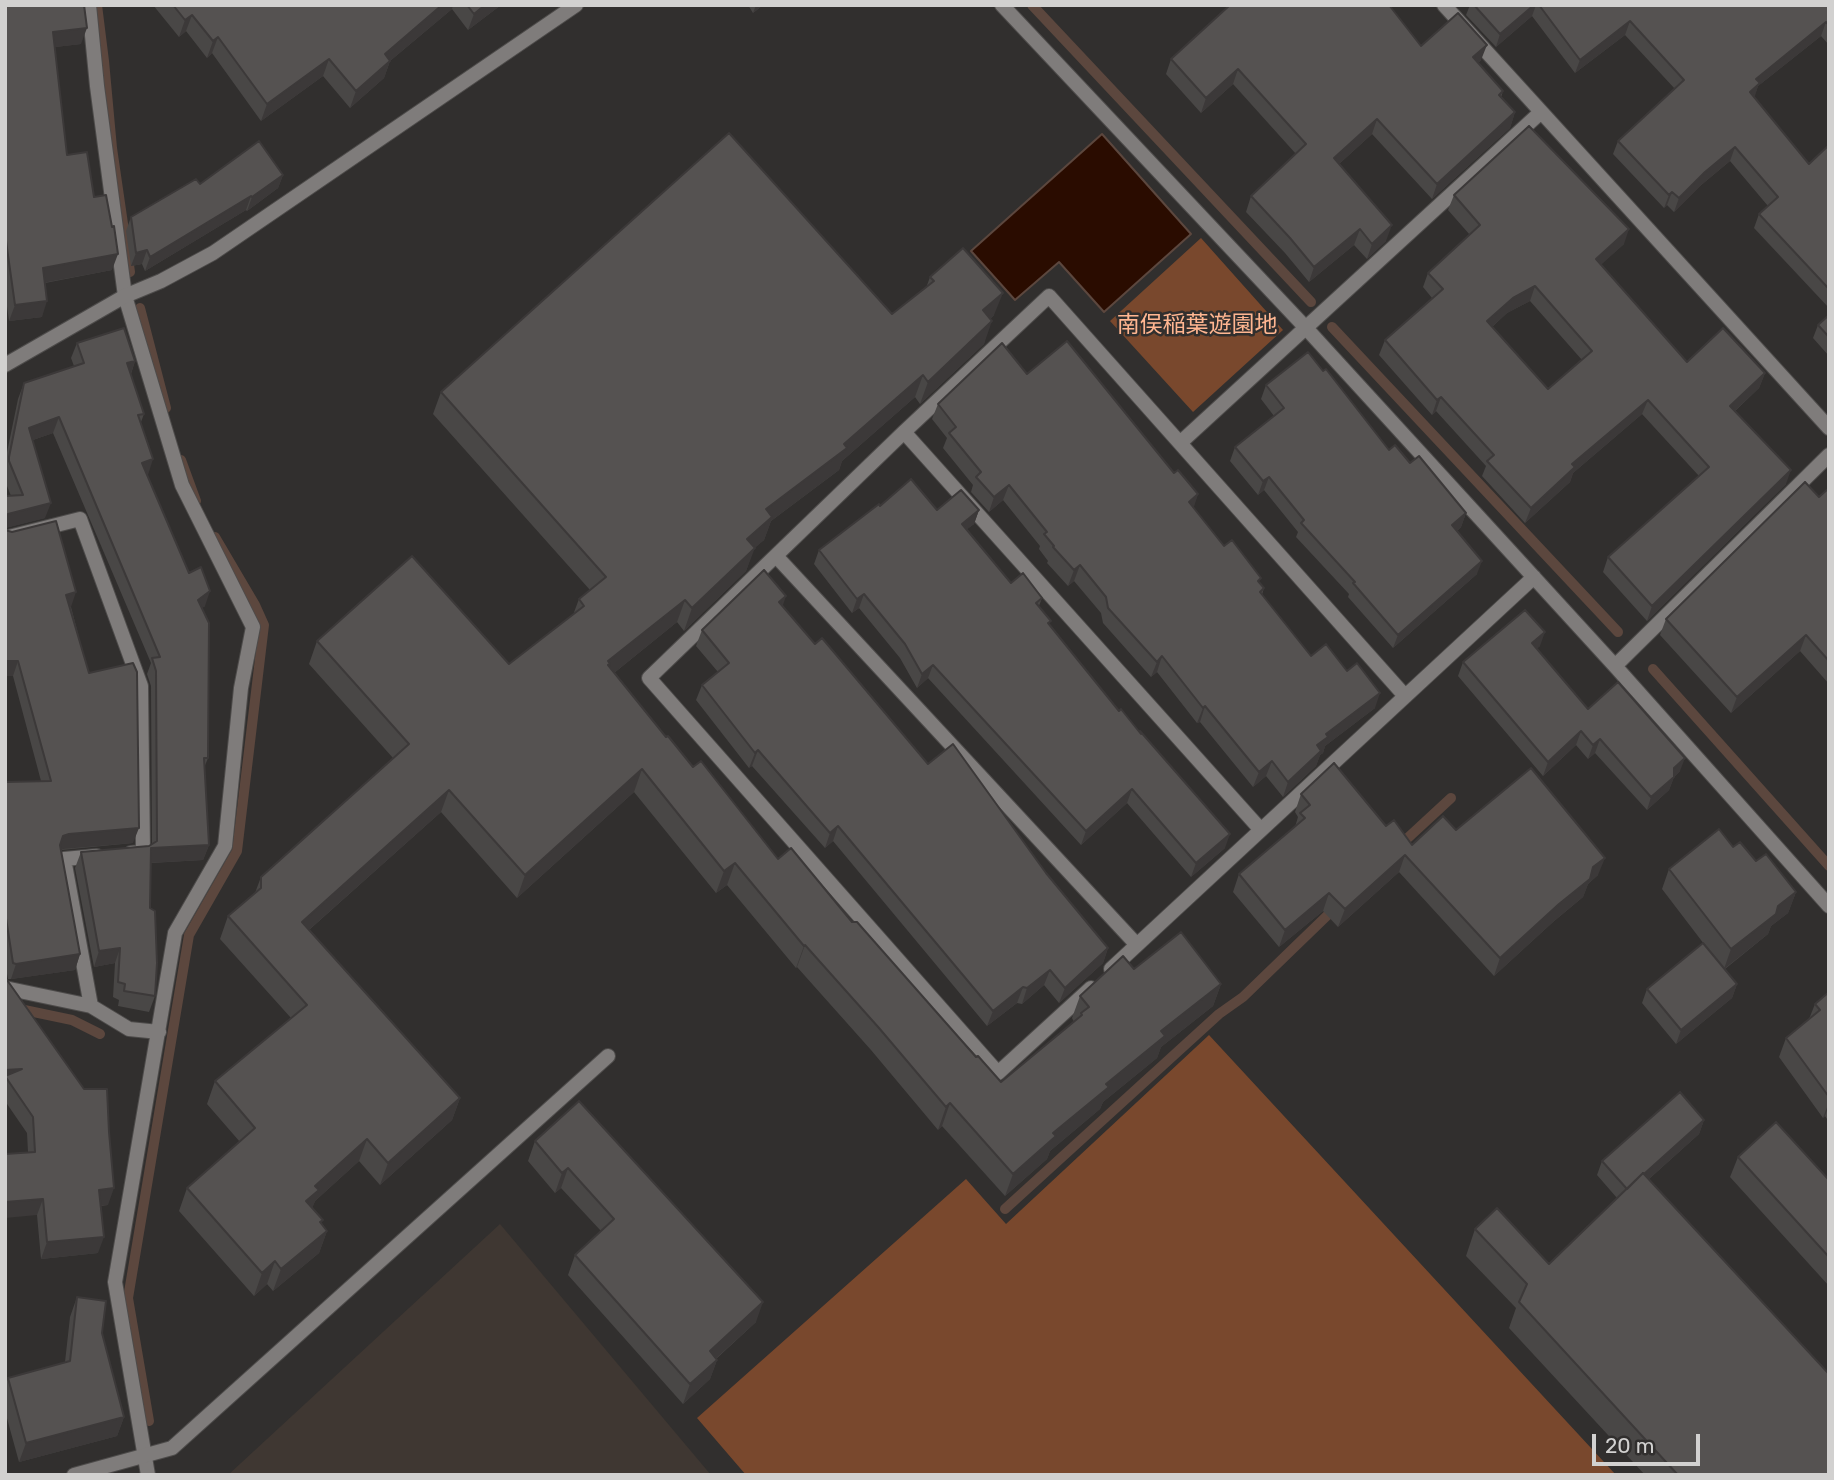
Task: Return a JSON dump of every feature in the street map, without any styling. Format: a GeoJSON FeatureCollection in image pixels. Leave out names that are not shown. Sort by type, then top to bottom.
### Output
{"type":"FeatureCollection","features":[{"type":"Feature","properties":{"kind":"street"},"geometry":{"type":"LineString","coordinates":[[89,5],[125,296],[182,485],[253,627],[241,688],[225,846],[175,933],[115,1282],[148,1475]]}},
{"type":"Feature","properties":{"kind":"street"},"geometry":{"type":"LineString","coordinates":[[5,365],[125,296],[161,281],[213,253],[576,5]]}},
{"type":"Feature","properties":{"kind":"street"},"geometry":{"type":"LineString","coordinates":[[1002,5],[1306,328],[1615,666],[1829,906]]}},
{"type":"Feature","properties":{"kind":"street"},"geometry":{"type":"LineString","coordinates":[[1444,5],[1829,428]]}},
{"type":"Feature","properties":{"kind":"street"},"geometry":{"type":"LineString","coordinates":[[1180,443],[1541,112]]}},
{"type":"Feature","properties":{"kind":"street"},"geometry":{"type":"LineString","coordinates":[[1405,696],[1049,296],[649,678],[998,1073],[1534,578]]}},
{"type":"Feature","properties":{"kind":"street"},"geometry":{"type":"LineString","coordinates":[[904,432],[1261,830]]}},
{"type":"Feature","properties":{"kind":"street"},"geometry":{"type":"LineString","coordinates":[[1615,666],[1829,455]]}},
{"type":"Feature","properties":{"kind":"street"},"geometry":{"type":"LineString","coordinates":[[5,538],[80,519],[141,686],[143,852],[64,859],[91,1006]]}},
{"type":"Feature","properties":{"kind":"street"},"geometry":{"type":"LineString","coordinates":[[776,556],[1137,945]]}},
{"type":"Feature","properties":{"kind":"street"},"geometry":{"type":"LineString","coordinates":[[5,988],[91,1006],[129,1029],[159,1032]]}},
{"type":"Feature","properties":{"kind":"street"},"geometry":{"type":"LineString","coordinates":[[74,1475],[172,1448],[608,1056]]}},
{"type":"Feature","properties":{"kind":"shaded area"},"geometry":{"type":"Polygon","coordinates":[[[1102,134],[1191,234],[1104,312],[1059,262],[1015,300],[971,251],[1102,134]]]}},
{"type":"Feature","properties":{"kind":"shaded area"},"geometry":{"type":"Polygon","coordinates":[[[500,1224],[711,1475],[228,1475],[500,1224]]]}},
{"type":"Feature","properties":{"kind":"green space","name":"南俣稲葉遊園地"},"geometry":{"type":"Polygon","coordinates":[[[1201,238],[1283,330],[1193,412],[1110,321],[1201,238]]]}},
{"type":"Feature","properties":{"kind":"green space"},"geometry":{"type":"Polygon","coordinates":[[[1209,1035],[1616,1475],[746,1475],[697,1418],[966,1179],[1006,1224],[1209,1035]]]}},
{"type":"Feature","properties":{"kind":"building"},"geometry":{"type":"Polygon","coordinates":[[[5,5],[84,5],[87,28],[53,32],[67,155],[87,152],[94,197],[106,195],[118,254],[43,268],[47,301],[15,305],[5,234],[5,5]]]}},
{"type":"Feature","properties":{"kind":"building"},"geometry":{"type":"Polygon","coordinates":[[[173,5],[442,5],[385,54],[390,61],[356,91],[329,59],[267,104],[218,37],[213,41],[192,15],[185,20],[173,5]]]}},
{"type":"Feature","properties":{"kind":"building"},"geometry":{"type":"Polygon","coordinates":[[[467,5],[485,5],[474,14],[467,5]]]}},
{"type":"Feature","properties":{"kind":"building"},"geometry":{"type":"Polygon","coordinates":[[[1230,5],[1389,5],[1421,46],[1458,13],[1487,45],[1473,57],[1503,91],[1499,95],[1515,112],[1437,184],[1377,119],[1334,158],[1392,225],[1372,244],[1360,229],[1314,267],[1251,196],[1306,144],[1238,69],[1206,98],[1171,59],[1230,5]]]}},
{"type":"Feature","properties":{"kind":"building"},"geometry":{"type":"Polygon","coordinates":[[[1474,5],[1534,5],[1500,34],[1474,5]]]}},
{"type":"Feature","properties":{"kind":"building"},"geometry":{"type":"Polygon","coordinates":[[[1539,5],[1829,5],[1829,25],[1826,22],[1756,79],[1760,83],[1750,92],[1809,164],[1829,145],[1829,289],[1759,214],[1778,197],[1735,147],[1679,198],[1672,192],[1669,195],[1618,141],[1684,80],[1630,21],[1580,60],[1539,5]]]}},
{"type":"Feature","properties":{"kind":"building"},"geometry":{"type":"Polygon","coordinates":[[[1529,126],[1629,229],[1596,259],[1687,362],[1723,328],[1765,373],[1730,406],[1791,470],[1652,606],[1608,557],[1709,467],[1648,400],[1572,464],[1575,467],[1531,508],[1487,461],[1494,455],[1441,397],[1437,400],[1385,340],[1443,289],[1428,273],[1480,225],[1454,195],[1529,126]],[[1535,286],[1513,298],[1487,321],[1548,389],[1592,351],[1535,286]]]}},
{"type":"Feature","properties":{"kind":"building"},"geometry":{"type":"Polygon","coordinates":[[[729,133],[892,314],[934,281],[930,277],[963,248],[1003,293],[983,310],[992,321],[928,382],[923,375],[844,444],[847,448],[766,509],[772,517],[747,539],[755,548],[692,608],[685,600],[608,661],[608,665],[693,767],[701,761],[778,859],[791,848],[852,922],[857,922],[1001,1082],[1082,1015],[1089,1007],[1080,996],[1123,956],[1134,969],[1181,932],[1221,984],[1161,1031],[1165,1036],[1106,1084],[1109,1087],[1053,1133],[1056,1136],[1013,1174],[950,1103],[946,1107],[735,863],[724,871],[642,769],[525,875],[449,790],[302,922],[460,1098],[388,1163],[367,1139],[315,1186],[319,1190],[306,1201],[323,1220],[320,1222],[327,1231],[281,1269],[275,1261],[262,1273],[187,1188],[255,1128],[215,1081],[307,1005],[228,916],[261,888],[261,877],[409,744],[317,641],[412,556],[509,664],[584,606],[579,599],[606,577],[441,392],[729,133]]]}},
{"type":"Feature","properties":{"kind":"building"},"geometry":{"type":"Polygon","coordinates":[[[259,141],[283,175],[252,197],[150,257],[147,250],[136,253],[131,217],[196,179],[200,184],[259,141]]]}},
{"type":"Feature","properties":{"kind":"building"},"geometry":{"type":"Polygon","coordinates":[[[1829,315],[1829,337],[1818,325],[1829,315]]]}},
{"type":"Feature","properties":{"kind":"building"},"geometry":{"type":"Polygon","coordinates":[[[124,328],[135,361],[127,363],[144,414],[138,415],[153,459],[142,463],[189,573],[201,567],[210,591],[198,600],[209,623],[208,758],[204,758],[209,845],[151,848],[150,908],[155,911],[157,963],[155,996],[124,991],[125,984],[118,982],[120,948],[99,951],[81,852],[149,846],[157,841],[156,671],[152,658],[160,657],[59,417],[29,428],[51,503],[5,516],[5,496],[23,495],[9,457],[24,383],[84,363],[77,343],[124,328]]]}},
{"type":"Feature","properties":{"kind":"building"},"geometry":{"type":"Polygon","coordinates":[[[1067,341],[1174,473],[1178,470],[1198,494],[1189,502],[1224,546],[1232,540],[1261,578],[1258,581],[1264,588],[1260,592],[1311,656],[1326,644],[1347,671],[1357,663],[1380,693],[1326,734],[1328,737],[1317,745],[1321,751],[1288,782],[1272,761],[1259,772],[1162,656],[1157,662],[1108,608],[1106,597],[1080,565],[1074,570],[1053,547],[1044,534],[1047,532],[1009,485],[994,497],[976,477],[981,472],[949,433],[956,427],[938,404],[1002,343],[1027,374],[1067,341]]]}},
{"type":"Feature","properties":{"kind":"building"},"geometry":{"type":"Polygon","coordinates":[[[1308,352],[1323,371],[1326,369],[1389,450],[1395,445],[1410,463],[1419,456],[1466,513],[1452,525],[1482,561],[1398,635],[1353,583],[1355,582],[1301,523],[1304,520],[1269,477],[1263,481],[1235,447],[1284,408],[1266,385],[1308,352]]]}},
{"type":"Feature","properties":{"kind":"building"},"geometry":{"type":"Polygon","coordinates":[[[911,479],[937,510],[961,490],[979,510],[962,524],[1011,583],[1023,573],[1042,598],[1036,603],[1051,621],[1048,623],[1119,711],[1121,709],[1230,834],[1196,863],[1132,789],[1086,831],[933,665],[922,674],[905,644],[864,594],[857,599],[819,550],[879,504],[880,506],[911,479]]]}},
{"type":"Feature","properties":{"kind":"building"},"geometry":{"type":"Polygon","coordinates":[[[1805,482],[1819,497],[1829,488],[1829,661],[1806,635],[1737,697],[1666,619],[1805,482]]]}},
{"type":"Feature","properties":{"kind":"building"},"geometry":{"type":"Polygon","coordinates":[[[56,521],[76,592],[66,595],[89,673],[133,663],[137,672],[139,828],[63,836],[60,845],[80,954],[16,964],[13,963],[5,912],[5,782],[51,781],[18,661],[5,661],[5,530],[12,532],[56,521]]]}},
{"type":"Feature","properties":{"kind":"building"},"geometry":{"type":"Polygon","coordinates":[[[764,570],[786,596],[779,602],[815,644],[822,638],[928,764],[953,744],[1046,873],[1108,948],[1065,988],[1050,970],[993,1011],[838,826],[830,833],[758,750],[755,753],[702,685],[729,663],[702,630],[764,570]]]}},
{"type":"Feature","properties":{"kind":"building"},"geometry":{"type":"Polygon","coordinates":[[[1525,610],[1545,632],[1532,643],[1588,709],[1618,682],[1685,758],[1674,768],[1674,777],[1651,797],[1600,739],[1593,745],[1581,731],[1548,762],[1463,662],[1525,610]]]}},
{"type":"Feature","properties":{"kind":"building"},"geometry":{"type":"Polygon","coordinates":[[[1334,763],[1386,826],[1394,820],[1412,845],[1443,816],[1456,830],[1531,768],[1605,858],[1593,867],[1590,879],[1500,958],[1405,855],[1345,909],[1329,893],[1285,930],[1239,874],[1305,818],[1300,813],[1310,805],[1301,794],[1334,763]]]}},
{"type":"Feature","properties":{"kind":"building"},"geometry":{"type":"Polygon","coordinates":[[[1719,829],[1733,847],[1740,842],[1756,861],[1766,854],[1796,892],[1778,906],[1776,914],[1731,949],[1669,869],[1719,829]]]}},
{"type":"Feature","properties":{"kind":"building"},"geometry":{"type":"Polygon","coordinates":[[[1703,943],[1737,984],[1681,1030],[1647,989],[1703,943]]]}},
{"type":"Feature","properties":{"kind":"building"},"geometry":{"type":"Polygon","coordinates":[[[7,980],[84,1089],[107,1089],[114,1188],[99,1190],[104,1237],[47,1242],[43,1199],[5,1202],[5,1154],[35,1152],[33,1117],[5,1076],[22,1069],[5,1070],[7,980]]]}},
{"type":"Feature","properties":{"kind":"building"},"geometry":{"type":"Polygon","coordinates":[[[1829,992],[1829,1097],[1786,1038],[1820,1010],[1815,1004],[1829,992]]]}},
{"type":"Feature","properties":{"kind":"building"},"geometry":{"type":"Polygon","coordinates":[[[1680,1092],[1704,1120],[1627,1189],[1602,1161],[1680,1092]]]}},
{"type":"Feature","properties":{"kind":"building"},"geometry":{"type":"Polygon","coordinates":[[[579,1101],[763,1302],[710,1351],[717,1360],[690,1384],[575,1255],[614,1219],[568,1168],[562,1173],[535,1141],[579,1101]]]}},
{"type":"Feature","properties":{"kind":"building"},"geometry":{"type":"Polygon","coordinates":[[[1776,1122],[1829,1180],[1829,1257],[1738,1157],[1776,1122]]]}},
{"type":"Feature","properties":{"kind":"building"},"geometry":{"type":"Polygon","coordinates":[[[1643,1173],[1829,1374],[1829,1475],[1678,1475],[1519,1302],[1527,1284],[1475,1229],[1497,1208],[1549,1264],[1643,1173]]]}},
{"type":"Feature","properties":{"kind":"building"},"geometry":{"type":"Polygon","coordinates":[[[77,1297],[106,1301],[102,1333],[124,1417],[26,1443],[8,1378],[70,1361],[77,1297]]]}},
{"type":"Feature","properties":{"kind":"waterway"},"geometry":{"type":"LineString","coordinates":[[97,5],[112,148],[130,272]]}},
{"type":"Feature","properties":{"kind":"waterway"},"geometry":{"type":"LineString","coordinates":[[1032,5],[1311,302]]}},
{"type":"Feature","properties":{"kind":"waterway"},"geometry":{"type":"LineString","coordinates":[[140,308],[166,408]]}},
{"type":"Feature","properties":{"kind":"waterway"},"geometry":{"type":"LineString","coordinates":[[1332,327],[1618,632]]}},
{"type":"Feature","properties":{"kind":"waterway"},"geometry":{"type":"LineString","coordinates":[[181,460],[196,501]]}},
{"type":"Feature","properties":{"kind":"waterway"},"geometry":{"type":"LineString","coordinates":[[149,1421],[128,1298],[189,935],[237,851],[264,625],[215,537]]}},
{"type":"Feature","properties":{"kind":"waterway"},"geometry":{"type":"LineString","coordinates":[[1653,669],[1829,866]]}},
{"type":"Feature","properties":{"kind":"waterway"},"geometry":{"type":"LineString","coordinates":[[1398,847],[1451,798]]}},
{"type":"Feature","properties":{"kind":"waterway"},"geometry":{"type":"LineString","coordinates":[[1005,1209],[1219,1014],[1243,997],[1336,907]]}},
{"type":"Feature","properties":{"kind":"waterway"},"geometry":{"type":"LineString","coordinates":[[5,1006],[72,1020],[100,1034]]}}]}
